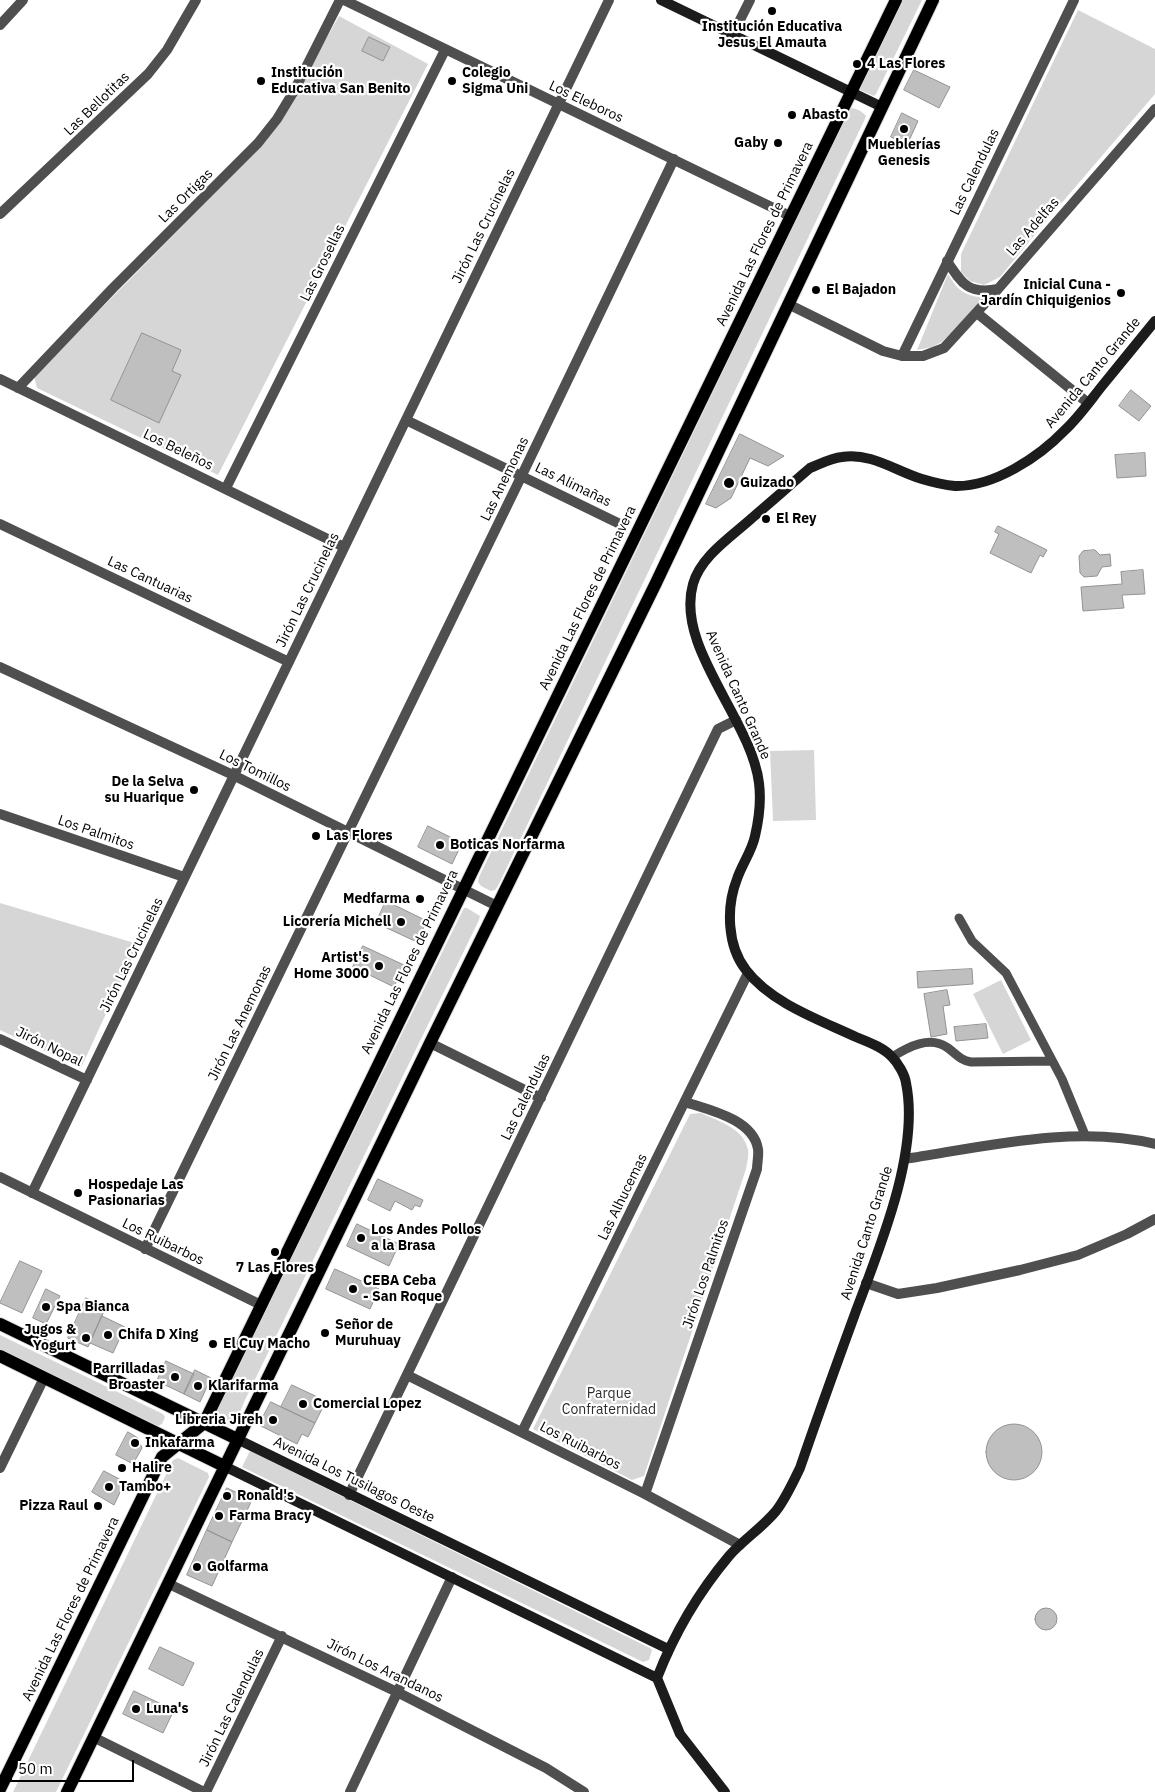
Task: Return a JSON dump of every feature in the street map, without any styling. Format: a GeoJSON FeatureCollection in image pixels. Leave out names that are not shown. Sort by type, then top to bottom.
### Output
{"type":"FeatureCollection","features":[{"type":"Feature","properties":{"kind":"main road","name":"Avenida Las Flores de Primavera"},"geometry":{"type":"LineString","coordinates":[[0,1788],[162,1456],[204,1423],[462,889],[896,0]]}},
{"type":"Feature","properties":{"kind":"main road"},"geometry":{"type":"LineString","coordinates":[[67,1792],[169,1584],[237,1439],[659,576],[933,0]]}},
{"type":"Feature","properties":{"kind":"main road","name":"Avenida Los Tusilagos Oeste"},"geometry":{"type":"LineString","coordinates":[[0,1324],[237,1439]]}},
{"type":"Feature","properties":{"kind":"main road"},"geometry":{"type":"LineString","coordinates":[[0,1356],[224,1466]]}},
{"type":"Feature","properties":{"kind":"street"},"geometry":{"type":"LineString","coordinates":[[0,25],[23,0]]}},
{"type":"Feature","properties":{"kind":"street","name":"Las Bellotitas"},"geometry":{"type":"LineString","coordinates":[[0,214],[148,74],[167,50],[196,0]]}},
{"type":"Feature","properties":{"kind":"street","name":"Las Ortigas"},"geometry":{"type":"LineString","coordinates":[[18,388],[112,288],[258,143],[277,119],[294,91],[340,0]]}},
{"type":"Feature","properties":{"kind":"street","name":"Los Eleboros"},"geometry":{"type":"LineString","coordinates":[[344,0],[790,216]]}},
{"type":"Feature","properties":{"kind":"street","name":"Jirón Las Crucinelas"},"geometry":{"type":"LineString","coordinates":[[32,1193],[232,776],[609,0]]}},
{"type":"Feature","properties":{"kind":"street"},"geometry":{"type":"LineString","coordinates":[[661,0],[882,107]]}},
{"type":"Feature","properties":{"kind":"street"},"geometry":{"type":"LineString","coordinates":[[733,34],[750,0]]}},
{"type":"Feature","properties":{"kind":"street","name":"Las Calendulas"},"geometry":{"type":"LineString","coordinates":[[902,356],[1074,0]]}},
{"type":"Feature","properties":{"kind":"street","name":"Las Grosellas"},"geometry":{"type":"LineString","coordinates":[[226,488],[444,50]]}},
{"type":"Feature","properties":{"kind":"street","name":"Las Adelfas"},"geometry":{"type":"LineString","coordinates":[[788,304],[883,351],[902,356],[923,356],[944,348],[1155,109]]}},
{"type":"Feature","properties":{"kind":"street","name":"Las Anemonas"},"geometry":{"type":"LineString","coordinates":[[360,809],[674,159]]}},
{"type":"Feature","properties":{"kind":"street"},"geometry":{"type":"LineString","coordinates":[[948,261],[959,279],[967,286],[976,291],[984,292],[998,289]]}},
{"type":"Feature","properties":{"kind":"street"},"geometry":{"type":"LineString","coordinates":[[976,313],[1088,403]]}},
{"type":"Feature","properties":{"kind":"street","name":"Avenida Canto Grande"},"geometry":{"type":"LineString","coordinates":[[657,1678],[668,1649],[708,1583],[740,1544],[756,1532],[776,1510],[800,1468],[894,1200],[905,1159],[909,1102],[906,1078],[892,1057],[877,1046],[792,1007],[748,973],[740,961],[730,923],[730,905],[737,879],[747,860],[755,837],[759,785],[755,763],[706,661],[691,616],[693,584],[697,574],[711,554],[810,468],[827,461],[843,456],[864,457],[907,474],[933,482],[956,486],[977,483],[1020,466],[1065,431],[1155,321]]}},
{"type":"Feature","properties":{"kind":"street","name":"Los Beleños"},"geometry":{"type":"LineString","coordinates":[[0,379],[344,547]]}},
{"type":"Feature","properties":{"kind":"street","name":"Las Alimañas"},"geometry":{"type":"LineString","coordinates":[[406,420],[620,524]]}},
{"type":"Feature","properties":{"kind":"street","name":"Las Cantuarias"},"geometry":{"type":"LineString","coordinates":[[0,524],[289,662]]}},
{"type":"Feature","properties":{"kind":"street","name":"Los Tomillos"},"geometry":{"type":"LineString","coordinates":[[0,666],[349,832],[497,906]]}},
{"type":"Feature","properties":{"kind":"street","name":"Las Calendulas"},"geometry":{"type":"LineString","coordinates":[[349,1495],[718,729],[736,720]]}},
{"type":"Feature","properties":{"kind":"street","name":"Jirón Las Anemonas"},"geometry":{"type":"LineString","coordinates":[[145,1249],[360,809]]}},
{"type":"Feature","properties":{"kind":"street","name":"Los Palmitos"},"geometry":{"type":"LineString","coordinates":[[0,814],[184,877]]}},
{"type":"Feature","properties":{"kind":"street","name":"Las Alhucemas"},"geometry":{"type":"LineString","coordinates":[[522,1432],[748,973]]}},
{"type":"Feature","properties":{"kind":"street","name":"Jirón Nopal"},"geometry":{"type":"LineString","coordinates":[[0,1039],[87,1080]]}},
{"type":"Feature","properties":{"kind":"street"},"geometry":{"type":"LineString","coordinates":[[430,1043],[541,1098]]}},
{"type":"Feature","properties":{"kind":"street","name":"Jirón Los Palmitos"},"geometry":{"type":"LineString","coordinates":[[645,1494],[756,1169],[758,1148],[748,1129],[723,1114],[685,1102]]}},
{"type":"Feature","properties":{"kind":"street"},"geometry":{"type":"LineString","coordinates":[[905,1159],[1023,1141],[1085,1136],[1108,1137],[1155,1144]]}},
{"type":"Feature","properties":{"kind":"street","name":"Los Ruibarbos"},"geometry":{"type":"LineString","coordinates":[[0,1177],[260,1305]]}},
{"type":"Feature","properties":{"kind":"street"},"geometry":{"type":"LineString","coordinates":[[866,1283],[898,1294],[937,1288],[1020,1270],[1078,1255],[1127,1234],[1155,1219]]}},
{"type":"Feature","properties":{"kind":"street","name":"Los Ruibarbos"},"geometry":{"type":"LineString","coordinates":[[407,1375],[645,1494],[740,1544]]}},
{"type":"Feature","properties":{"kind":"street"},"geometry":{"type":"LineString","coordinates":[[0,1468],[44,1378]]}},
{"type":"Feature","properties":{"kind":"street","name":"Avenida Los Tusilagos Oeste"},"geometry":{"type":"LineString","coordinates":[[237,1439],[668,1649]]}},
{"type":"Feature","properties":{"kind":"street"},"geometry":{"type":"LineString","coordinates":[[224,1466],[657,1678],[680,1734],[725,1792]]}},
{"type":"Feature","properties":{"kind":"street"},"geometry":{"type":"LineString","coordinates":[[350,1792],[452,1577]]}},
{"type":"Feature","properties":{"kind":"street","name":"Jirón Los Arandanos"},"geometry":{"type":"LineString","coordinates":[[169,1584],[397,1692],[546,1768],[584,1792]]}},
{"type":"Feature","properties":{"kind":"street","name":"Jirón Las Calendulas"},"geometry":{"type":"LineString","coordinates":[[205,1792],[282,1636]]}},
{"type":"Feature","properties":{"kind":"street"},"geometry":{"type":"LineString","coordinates":[[93,1737],[205,1792]]}},
{"type":"Feature","properties":{"kind":"lane"},"geometry":{"type":"LineString","coordinates":[[959,918],[972,941],[1006,974],[1062,1079],[1085,1136]]}},
{"type":"Feature","properties":{"kind":"lane"},"geometry":{"type":"LineString","coordinates":[[892,1057],[915,1044],[938,1043],[962,1060],[977,1063],[1052,1061]]}},
{"type":"Feature","properties":{"kind":"green space"},"geometry":{"type":"Polygon","coordinates":[[[901,0],[922,0],[874,96],[859,88],[901,0]]]}},
{"type":"Feature","properties":{"kind":"green space"},"geometry":{"type":"Polygon","coordinates":[[[1078,10],[1155,49],[1155,94],[1000,277],[984,285],[970,281],[961,272],[961,254],[1078,10]]]}},
{"type":"Feature","properties":{"kind":"green space"},"geometry":{"type":"Polygon","coordinates":[[[339,16],[428,64],[218,475],[37,388],[34,376],[255,153],[274,130],[339,16]]]}},
{"type":"Feature","properties":{"kind":"green space"},"geometry":{"type":"Polygon","coordinates":[[[850,108],[861,111],[866,116],[864,121],[498,886],[495,890],[491,891],[481,886],[478,882],[479,877],[850,108]]]}},
{"type":"Feature","properties":{"kind":"green space"},"geometry":{"type":"Polygon","coordinates":[[[948,274],[955,285],[963,292],[971,296],[984,298],[942,342],[932,347],[917,350],[948,274]]]}},
{"type":"Feature","properties":{"kind":"green space"},"geometry":{"type":"Polygon","coordinates":[[[814,750],[816,820],[773,821],[770,751],[814,750]]]}},
{"type":"Feature","properties":{"kind":"green space"},"geometry":{"type":"Polygon","coordinates":[[[0,903],[138,944],[81,1068],[0,1030],[0,903]]]}},
{"type":"Feature","properties":{"kind":"green space"},"geometry":{"type":"Polygon","coordinates":[[[464,908],[480,916],[479,920],[235,1424],[231,1426],[216,1419],[214,1415],[216,1410],[464,908]]]}},
{"type":"Feature","properties":{"kind":"green space"},"geometry":{"type":"Polygon","coordinates":[[[1001,980],[1031,1040],[1003,1054],[973,994],[1001,980]]]}},
{"type":"Feature","properties":{"kind":"green space","name":"Parque Confraternidad"},"geometry":{"type":"Polygon","coordinates":[[[701,1113],[729,1126],[746,1142],[748,1155],[746,1169],[644,1476],[632,1480],[533,1429],[690,1114],[701,1113]]]}},
{"type":"Feature","properties":{"kind":"green space"},"geometry":{"type":"Polygon","coordinates":[[[0,1335],[163,1414],[165,1417],[162,1424],[158,1426],[0,1349],[0,1335]]]}},
{"type":"Feature","properties":{"kind":"green space"},"geometry":{"type":"Polygon","coordinates":[[[250,1451],[650,1648],[652,1650],[649,1660],[643,1662],[242,1467],[250,1451]]]}},
{"type":"Feature","properties":{"kind":"green space"},"geometry":{"type":"Polygon","coordinates":[[[178,1458],[208,1473],[209,1477],[56,1792],[13,1792],[173,1460],[178,1458]]]}},
{"type":"Feature","properties":{"kind":"building"},"geometry":{"type":"Polygon","coordinates":[[[369,37],[390,47],[383,61],[362,51],[369,37]]]}},
{"type":"Feature","properties":{"kind":"building"},"geometry":{"type":"Polygon","coordinates":[[[914,70],[950,87],[939,108],[904,90],[914,70]]]}},
{"type":"Feature","properties":{"kind":"building","name":"Mueblerías Genesis"},"geometry":{"type":"Polygon","coordinates":[[[902,113],[918,121],[907,145],[891,137],[902,113]]]}},
{"type":"Feature","properties":{"kind":"building"},"geometry":{"type":"Polygon","coordinates":[[[142,333],[181,350],[172,371],[181,375],[159,423],[111,400],[142,333]]]}},
{"type":"Feature","properties":{"kind":"building"},"geometry":{"type":"Polygon","coordinates":[[[1131,390],[1151,406],[1139,421],[1119,406],[1131,390]]]}},
{"type":"Feature","properties":{"kind":"building"},"geometry":{"type":"Polygon","coordinates":[[[740,434],[784,456],[768,466],[750,458],[731,498],[716,508],[706,504],[740,434]]]}},
{"type":"Feature","properties":{"kind":"building"},"geometry":{"type":"Polygon","coordinates":[[[1145,453],[1146,476],[1117,478],[1115,455],[1145,453]]]}},
{"type":"Feature","properties":{"kind":"building"},"geometry":{"type":"Polygon","coordinates":[[[998,526],[1047,550],[1043,557],[1040,555],[1031,573],[990,553],[999,534],[995,532],[998,526]]]}},
{"type":"Feature","properties":{"kind":"building"},"geometry":{"type":"Polygon","coordinates":[[[1095,550],[1100,555],[1110,554],[1111,566],[1102,567],[1097,576],[1084,577],[1080,573],[1079,556],[1083,551],[1095,550]]]}},
{"type":"Feature","properties":{"kind":"building"},"geometry":{"type":"Polygon","coordinates":[[[1143,570],[1145,594],[1122,595],[1124,608],[1083,611],[1081,587],[1122,584],[1121,572],[1143,570]]]}},
{"type":"Feature","properties":{"kind":"building","name":"Boticas Norfarma"},"geometry":{"type":"Polygon","coordinates":[[[428,826],[462,843],[452,864],[418,847],[428,826]]]}},
{"type":"Feature","properties":{"kind":"building","name":"Licorería Michell"},"geometry":{"type":"Polygon","coordinates":[[[386,901],[427,921],[417,942],[376,923],[386,901]]]}},
{"type":"Feature","properties":{"kind":"building","name":"Artist's Home 3000"},"geometry":{"type":"Polygon","coordinates":[[[363,946],[404,965],[394,987],[353,967],[363,946]]]}},
{"type":"Feature","properties":{"kind":"building"},"geometry":{"type":"Polygon","coordinates":[[[972,969],[973,984],[918,988],[917,972],[972,969]]]}},
{"type":"Feature","properties":{"kind":"building"},"geometry":{"type":"Polygon","coordinates":[[[947,990],[950,1005],[943,1006],[947,1034],[931,1037],[924,994],[947,990]]]}},
{"type":"Feature","properties":{"kind":"building"},"geometry":{"type":"Polygon","coordinates":[[[986,1024],[988,1038],[956,1041],[954,1027],[986,1024]]]}},
{"type":"Feature","properties":{"kind":"building"},"geometry":{"type":"Polygon","coordinates":[[[378,1179],[423,1200],[420,1207],[415,1205],[412,1210],[395,1201],[390,1211],[368,1200],[378,1179]]]}},
{"type":"Feature","properties":{"kind":"building"},"geometry":{"type":"Polygon","coordinates":[[[357,1224],[399,1244],[389,1266],[347,1246],[357,1224]]]}},
{"type":"Feature","properties":{"kind":"building"},"geometry":{"type":"Polygon","coordinates":[[[20,1261],[42,1271],[22,1313],[0,1303],[20,1261]]]}},
{"type":"Feature","properties":{"kind":"building","name":"CEBA Ceba - San Roque"},"geometry":{"type":"Polygon","coordinates":[[[335,1269],[379,1289],[370,1309],[326,1289],[335,1269]]]}},
{"type":"Feature","properties":{"kind":"building","name":"Spa Bianca"},"geometry":{"type":"Polygon","coordinates":[[[46,1289],[60,1296],[46,1324],[33,1318],[46,1289]]]}},
{"type":"Feature","properties":{"kind":"building"},"geometry":{"type":"Polygon","coordinates":[[[86,1298],[106,1307],[88,1347],[68,1338],[86,1298]]]}},
{"type":"Feature","properties":{"kind":"building","name":"Chifa D Xing"},"geometry":{"type":"Polygon","coordinates":[[[102,1316],[125,1327],[113,1353],[90,1343],[102,1316]]]}},
{"type":"Feature","properties":{"kind":"building","name":"Parrilladas Broaster"},"geometry":{"type":"Polygon","coordinates":[[[166,1361],[194,1374],[184,1394],[157,1381],[166,1361]]]}},
{"type":"Feature","properties":{"kind":"building","name":"Klarifarma"},"geometry":{"type":"Polygon","coordinates":[[[195,1370],[211,1378],[200,1402],[184,1394],[195,1370]]]}},
{"type":"Feature","properties":{"kind":"building","name":"Comercial Lopez"},"geometry":{"type":"Polygon","coordinates":[[[292,1385],[326,1401],[315,1423],[281,1407],[292,1385]]]}},
{"type":"Feature","properties":{"kind":"building"},"geometry":{"type":"Polygon","coordinates":[[[271,1402],[315,1423],[308,1437],[302,1434],[297,1444],[259,1425],[271,1402]]]}},
{"type":"Feature","properties":{"kind":"building"},"geometry":{"type":"Polygon","coordinates":[[[1014,1424],[1025,1426],[1034,1432],[1040,1441],[1042,1452],[1040,1463],[1034,1472],[1025,1478],[1014,1480],[1003,1478],[994,1472],[988,1463],[986,1452],[988,1441],[994,1432],[1003,1426],[1014,1424]]]}},
{"type":"Feature","properties":{"kind":"building"},"geometry":{"type":"Polygon","coordinates":[[[128,1432],[138,1438],[142,1448],[133,1464],[116,1455],[128,1432]]]}},
{"type":"Feature","properties":{"kind":"building","name":"Tambo+"},"geometry":{"type":"Polygon","coordinates":[[[104,1471],[125,1482],[114,1505],[92,1492],[104,1471]]]}},
{"type":"Feature","properties":{"kind":"building"},"geometry":{"type":"Polygon","coordinates":[[[227,1488],[252,1500],[232,1542],[207,1530],[227,1488]]]}},
{"type":"Feature","properties":{"kind":"building"},"geometry":{"type":"Polygon","coordinates":[[[207,1530],[232,1542],[212,1586],[187,1575],[207,1530]]]}},
{"type":"Feature","properties":{"kind":"building"},"geometry":{"type":"Polygon","coordinates":[[[1046,1608],[1054,1611],[1057,1619],[1054,1627],[1046,1630],[1038,1627],[1035,1619],[1038,1611],[1046,1608]]]}},
{"type":"Feature","properties":{"kind":"building"},"geometry":{"type":"Polygon","coordinates":[[[160,1647],[194,1663],[183,1686],[149,1669],[160,1647]]]}},
{"type":"Feature","properties":{"kind":"building"},"geometry":{"type":"Polygon","coordinates":[[[134,1691],[174,1710],[163,1733],[123,1714],[134,1691]]]}},
{"type":"Feature","properties":{"kind":"place","name":"Institución Educativa Jesus El Amauta"},"geometry":{"type":"Point","coordinates":[772,11]}},
{"type":"Feature","properties":{"kind":"place","name":"4 Las Flores"},"geometry":{"type":"Point","coordinates":[857,64]}},
{"type":"Feature","properties":{"kind":"place","name":"Institución Educativa San Benito"},"geometry":{"type":"Point","coordinates":[261,81]}},
{"type":"Feature","properties":{"kind":"place","name":"Colegio Sigma Uni"},"geometry":{"type":"Point","coordinates":[452,81]}},
{"type":"Feature","properties":{"kind":"place","name":"Abasto"},"geometry":{"type":"Point","coordinates":[792,115]}},
{"type":"Feature","properties":{"kind":"place","name":"Mueblerías Genesis"},"geometry":{"type":"Point","coordinates":[904,129]}},
{"type":"Feature","properties":{"kind":"place","name":"Gaby"},"geometry":{"type":"Point","coordinates":[778,143]}},
{"type":"Feature","properties":{"kind":"place","name":"El Bajadon"},"geometry":{"type":"Point","coordinates":[816,290]}},
{"type":"Feature","properties":{"kind":"place","name":"Inicial Cuna - Jardín Chiquigenios"},"geometry":{"type":"Point","coordinates":[1121,293]}},
{"type":"Feature","properties":{"kind":"place","name":"Guizado"},"geometry":{"type":"Point","coordinates":[729,483]}},
{"type":"Feature","properties":{"kind":"place","name":"El Rey"},"geometry":{"type":"Point","coordinates":[766,519]}},
{"type":"Feature","properties":{"kind":"place","name":"De la Selva su Huarique"},"geometry":{"type":"Point","coordinates":[194,790]}},
{"type":"Feature","properties":{"kind":"place","name":"Las Flores"},"geometry":{"type":"Point","coordinates":[316,836]}},
{"type":"Feature","properties":{"kind":"place","name":"Boticas Norfarma"},"geometry":{"type":"Point","coordinates":[440,845]}},
{"type":"Feature","properties":{"kind":"place","name":"Medfarma"},"geometry":{"type":"Point","coordinates":[420,899]}},
{"type":"Feature","properties":{"kind":"place","name":"Licorería Michell"},"geometry":{"type":"Point","coordinates":[401,922]}},
{"type":"Feature","properties":{"kind":"place","name":"Artist's Home 3000"},"geometry":{"type":"Point","coordinates":[379,966]}},
{"type":"Feature","properties":{"kind":"place","name":"Hospedaje Las Pasionarias"},"geometry":{"type":"Point","coordinates":[78,1193]}},
{"type":"Feature","properties":{"kind":"place","name":"Los Andes Pollos a la Brasa"},"geometry":{"type":"Point","coordinates":[361,1238]}},
{"type":"Feature","properties":{"kind":"place","name":"7 Las Flores"},"geometry":{"type":"Point","coordinates":[275,1252]}},
{"type":"Feature","properties":{"kind":"place","name":"CEBA Ceba - San Roque"},"geometry":{"type":"Point","coordinates":[353,1289]}},
{"type":"Feature","properties":{"kind":"place","name":"Spa Bianca"},"geometry":{"type":"Point","coordinates":[46,1307]}},
{"type":"Feature","properties":{"kind":"place","name":"Señor de Muruhuay"},"geometry":{"type":"Point","coordinates":[325,1333]}},
{"type":"Feature","properties":{"kind":"place","name":"Chifa D Xing"},"geometry":{"type":"Point","coordinates":[108,1335]}},
{"type":"Feature","properties":{"kind":"place","name":"Jugos & Yogurt"},"geometry":{"type":"Point","coordinates":[86,1338]}},
{"type":"Feature","properties":{"kind":"place","name":"El Cuy Macho"},"geometry":{"type":"Point","coordinates":[213,1344]}},
{"type":"Feature","properties":{"kind":"place","name":"Parrilladas Broaster"},"geometry":{"type":"Point","coordinates":[175,1377]}},
{"type":"Feature","properties":{"kind":"place","name":"Klarifarma"},"geometry":{"type":"Point","coordinates":[198,1386]}},
{"type":"Feature","properties":{"kind":"place","name":"Comercial Lopez"},"geometry":{"type":"Point","coordinates":[303,1404]}},
{"type":"Feature","properties":{"kind":"place","name":"Libreria Jireh"},"geometry":{"type":"Point","coordinates":[273,1420]}},
{"type":"Feature","properties":{"kind":"place","name":"Inkafarma"},"geometry":{"type":"Point","coordinates":[135,1443]}},
{"type":"Feature","properties":{"kind":"place","name":"Halire"},"geometry":{"type":"Point","coordinates":[122,1468]}},
{"type":"Feature","properties":{"kind":"place","name":"Tambo+"},"geometry":{"type":"Point","coordinates":[109,1487]}},
{"type":"Feature","properties":{"kind":"place","name":"Ronald's"},"geometry":{"type":"Point","coordinates":[227,1496]}},
{"type":"Feature","properties":{"kind":"place","name":"Pizza Raul"},"geometry":{"type":"Point","coordinates":[98,1506]}},
{"type":"Feature","properties":{"kind":"place","name":"Farma Bracy"},"geometry":{"type":"Point","coordinates":[219,1516]}},
{"type":"Feature","properties":{"kind":"place","name":"Golfarma"},"geometry":{"type":"Point","coordinates":[197,1567]}},
{"type":"Feature","properties":{"kind":"place","name":"Luna's"},"geometry":{"type":"Point","coordinates":[136,1709]}}]}
